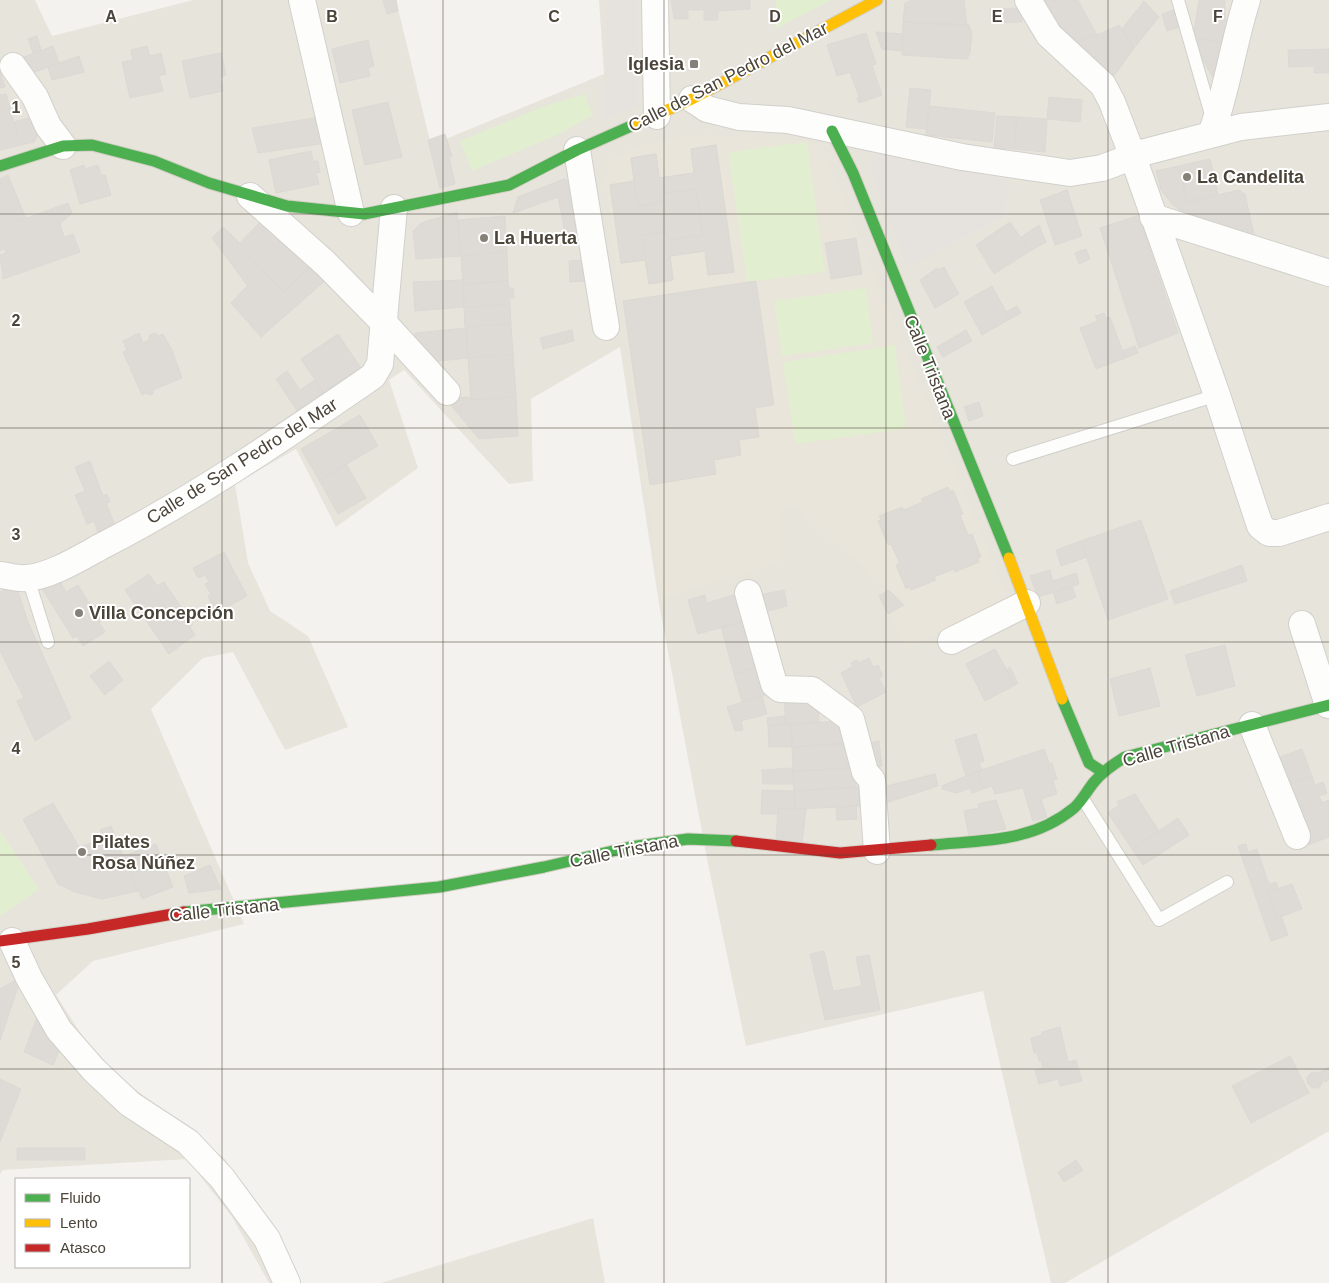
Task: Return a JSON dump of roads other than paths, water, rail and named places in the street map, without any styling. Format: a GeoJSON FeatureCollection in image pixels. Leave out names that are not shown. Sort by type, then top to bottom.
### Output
{"type":"FeatureCollection","features":[{"type":"Feature","properties":{"kind":"street"},"geometry":{"type":"LineString","coordinates":[[302,0],[351,213]]}},
{"type":"Feature","properties":{"kind":"street"},"geometry":{"type":"LineString","coordinates":[[655,0],[657,116]]}},
{"type":"Feature","properties":{"kind":"street"},"geometry":{"type":"LineString","coordinates":[[1028,0],[1049,35],[1103,85],[1134,157],[1153,217],[1218,395],[1260,526],[1269,533],[1279,533],[1329,517]]}},
{"type":"Feature","properties":{"kind":"street"},"geometry":{"type":"LineString","coordinates":[[1213,130],[1222,105],[1247,0]]}},
{"type":"Feature","properties":{"kind":"street","name":"Calle de San Pedro del Mar"},"geometry":{"type":"LineString","coordinates":[[0,166],[63,146],[92,146],[154,161],[250,196],[287,206],[364,214],[509,185],[577,150],[692,99],[865,3]]}},
{"type":"Feature","properties":{"kind":"street"},"geometry":{"type":"LineString","coordinates":[[13,66],[35,96],[48,126],[63,146]]}},
{"type":"Feature","properties":{"kind":"street"},"geometry":{"type":"LineString","coordinates":[[692,99],[707,109],[739,117],[788,120],[832,131],[962,157],[1070,173],[1102,168],[1213,130],[1329,117]]}},
{"type":"Feature","properties":{"kind":"street","name":"Calle Tristana"},"geometry":{"type":"LineString","coordinates":[[832,131],[852,173],[1027,603],[1070,722],[1089,763],[1102,772]]}},
{"type":"Feature","properties":{"kind":"street"},"geometry":{"type":"LineString","coordinates":[[577,150],[606,327]]}},
{"type":"Feature","properties":{"kind":"street","name":"Calle de San Pedro del Mar"},"geometry":{"type":"LineString","coordinates":[[250,196],[325,263],[384,322],[447,392]]}},
{"type":"Feature","properties":{"kind":"street","name":"Calle de San Pedro del Mar"},"geometry":{"type":"LineString","coordinates":[[0,575],[28,578],[60,568],[192,497],[373,376],[380,364],[394,208]]}},
{"type":"Feature","properties":{"kind":"street"},"geometry":{"type":"LineString","coordinates":[[1153,217],[1329,273]]}},
{"type":"Feature","properties":{"kind":"street"},"geometry":{"type":"LineString","coordinates":[[748,593],[774,684],[780,689],[812,690],[851,720],[865,772],[872,780],[878,851]]}},
{"type":"Feature","properties":{"kind":"street"},"geometry":{"type":"LineString","coordinates":[[951,641],[1027,603]]}},
{"type":"Feature","properties":{"kind":"street","name":"Calle Tristana"},"geometry":{"type":"LineString","coordinates":[[287,1283],[267,1239],[222,1178],[188,1142],[130,1104],[94,1070],[59,1030],[6,941],[179,912],[248,908],[439,887],[630,847],[688,840],[745,841],[840,854],[1018,837],[1043,828],[1083,799],[1102,772],[1125,757],[1328,705],[1302,624]]}},
{"type":"Feature","properties":{"kind":"street","name":"Calle Tristana"},"geometry":{"type":"LineString","coordinates":[[1252,725],[1297,836]]}},
{"type":"Feature","properties":{"kind":"lane"},"geometry":{"type":"LineString","coordinates":[[1178,0],[1213,130]]}},
{"type":"Feature","properties":{"kind":"lane"},"geometry":{"type":"LineString","coordinates":[[1013,458],[1218,395]]}},
{"type":"Feature","properties":{"kind":"lane"},"geometry":{"type":"LineString","coordinates":[[28,578],[48,642]]}},
{"type":"Feature","properties":{"kind":"lane"},"geometry":{"type":"LineString","coordinates":[[1083,799],[1159,920],[1227,882]]}},
{"type":"Feature","properties":{"kind":"place","name":"Iglesia"},"geometry":{"type":"Point","coordinates":[694,64]}},
{"type":"Feature","properties":{"kind":"place","name":"La Candelita"},"geometry":{"type":"Point","coordinates":[1187,177]}},
{"type":"Feature","properties":{"kind":"place","name":"La Huerta"},"geometry":{"type":"Point","coordinates":[484,238]}},
{"type":"Feature","properties":{"kind":"place","name":"Villa Concepción"},"geometry":{"type":"Point","coordinates":[79,613]}},
{"type":"Feature","properties":{"kind":"place","name":"Pilates Rosa Núñez"},"geometry":{"type":"Point","coordinates":[82,852]}}]}
